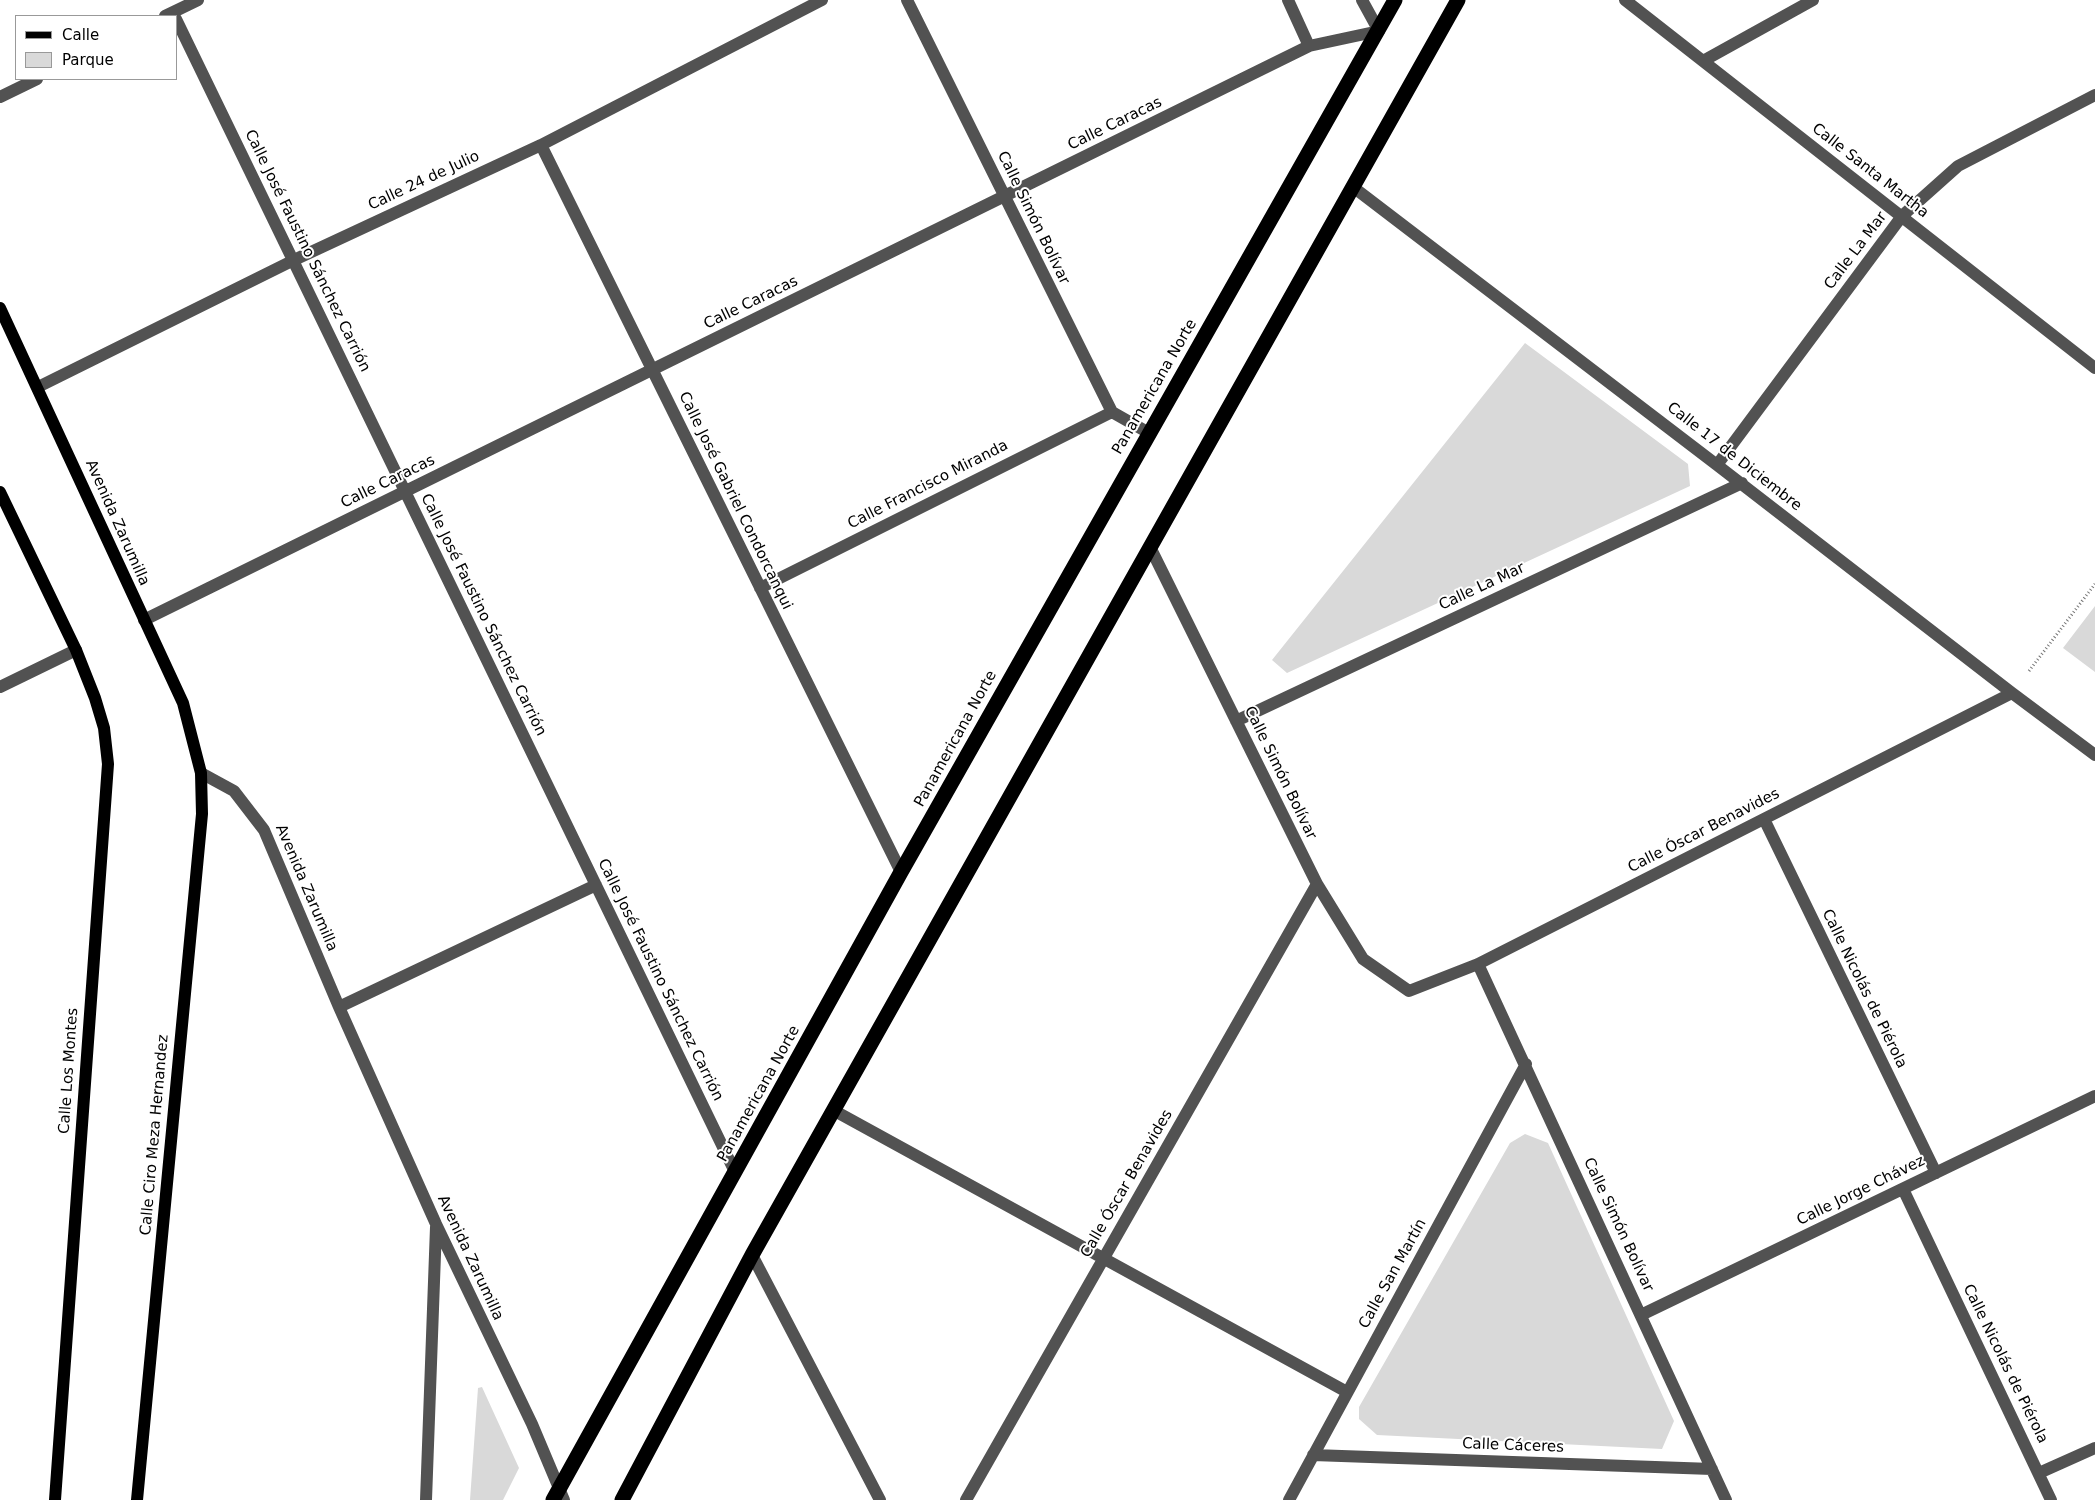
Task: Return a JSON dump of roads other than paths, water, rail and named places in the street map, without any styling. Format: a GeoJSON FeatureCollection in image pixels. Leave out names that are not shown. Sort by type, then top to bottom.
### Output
{"type":"FeatureCollection","features":[{"type":"Feature","properties":{"kind":"highway","name":"Panamericana Norte"},"geometry":{"type":"LineString","coordinates":[[559,1496],[901,872],[1395,0]]}},
{"type":"Feature","properties":{"kind":"highway"},"geometry":{"type":"LineString","coordinates":[[622,1500],[752,1255],[1458,0]]}},
{"type":"Feature","properties":{"kind":"main road","name":"Avenida Zarumilla"},"geometry":{"type":"LineString","coordinates":[[0,308],[182,703],[202,773]]}},
{"type":"Feature","properties":{"kind":"main road"},"geometry":{"type":"LineString","coordinates":[[0,492],[76,650]]}},
{"type":"Feature","properties":{"kind":"main road","name":"Calle Los Montes"},"geometry":{"type":"LineString","coordinates":[[55,1500],[108,764],[104,728],[95,698],[76,650]]}},
{"type":"Feature","properties":{"kind":"main road","name":"Calle Ciro Meza Hernandez"},"geometry":{"type":"LineString","coordinates":[[137,1500],[202,814],[202,773]]}},
{"type":"Feature","properties":{"kind":"street"},"geometry":{"type":"LineString","coordinates":[[174,15],[198,0]]}},
{"type":"Feature","properties":{"kind":"street","name":"Calle 24 de Julio"},"geometry":{"type":"LineString","coordinates":[[38,387],[294,260],[541,144],[822,0]]}},
{"type":"Feature","properties":{"kind":"street","name":"Calle Simón Bolívar"},"geometry":{"type":"LineString","coordinates":[[907,0],[1112,412]]}},
{"type":"Feature","properties":{"kind":"street"},"geometry":{"type":"LineString","coordinates":[[1288,0],[1309,46]]}},
{"type":"Feature","properties":{"kind":"street"},"geometry":{"type":"LineString","coordinates":[[1362,0],[1379,31]]}},
{"type":"Feature","properties":{"kind":"street","name":"Calle Santa Martha"},"geometry":{"type":"LineString","coordinates":[[1625,0],[2095,368]]}},
{"type":"Feature","properties":{"kind":"street"},"geometry":{"type":"LineString","coordinates":[[1704,62],[1813,0]]}},
{"type":"Feature","properties":{"kind":"street","name":"Calle José Faustino Sánchez Carrión"},"geometry":{"type":"LineString","coordinates":[[178,28],[294,260],[735,1172]]}},
{"type":"Feature","properties":{"kind":"street","name":"Calle Caracas"},"geometry":{"type":"LineString","coordinates":[[144,620],[1309,46],[1379,31]]}},
{"type":"Feature","properties":{"kind":"street"},"geometry":{"type":"LineString","coordinates":[[0,97],[35,80]]}},
{"type":"Feature","properties":{"kind":"street","name":"Calle La Mar"},"geometry":{"type":"LineString","coordinates":[[1718,465],[1902,216],[1958,166],[2095,95]]}},
{"type":"Feature","properties":{"kind":"street","name":"Calle José Gabriel Condorcanqui"},"geometry":{"type":"LineString","coordinates":[[541,144],[901,872]]}},
{"type":"Feature","properties":{"kind":"street","name":"Calle 17 de Diciembre"},"geometry":{"type":"LineString","coordinates":[[1353,187],[1742,483],[2012,694],[2095,754]]}},
{"type":"Feature","properties":{"kind":"street"},"geometry":{"type":"LineString","coordinates":[[1112,412],[1149,433]]}},
{"type":"Feature","properties":{"kind":"street","name":"Calle Francisco Miranda"},"geometry":{"type":"LineString","coordinates":[[760,588],[1112,412]]}},
{"type":"Feature","properties":{"kind":"street","name":"Calle La Mar"},"geometry":{"type":"LineString","coordinates":[[1236,721],[1742,483]]}},
{"type":"Feature","properties":{"kind":"street","name":"Calle Simón Bolívar"},"geometry":{"type":"LineString","coordinates":[[1150,547],[1317,884],[1364,959],[1409,991]]}},
{"type":"Feature","properties":{"kind":"street"},"geometry":{"type":"LineString","coordinates":[[0,687],[76,650]]}},
{"type":"Feature","properties":{"kind":"street","name":"Calle Óscar Benavides"},"geometry":{"type":"LineString","coordinates":[[1409,991],[1478,964],[2012,694]]}},
{"type":"Feature","properties":{"kind":"street","name":"Avenida Zarumilla"},"geometry":{"type":"LineString","coordinates":[[202,773],[234,791],[264,830],[339,1007],[559,1496]]}},
{"type":"Feature","properties":{"kind":"street","name":"Calle Nicolás de Piérola"},"geometry":{"type":"LineString","coordinates":[[1764,819],[1936,1173]]}},
{"type":"Feature","properties":{"kind":"street","name":"Calle Óscar Benavides"},"geometry":{"type":"LineString","coordinates":[[966,1500],[1317,884]]}},
{"type":"Feature","properties":{"kind":"street"},"geometry":{"type":"LineString","coordinates":[[339,1007],[596,885]]}},
{"type":"Feature","properties":{"kind":"street","name":"Calle Simón Bolívar"},"geometry":{"type":"LineString","coordinates":[[1478,964],[1526,1064],[1726,1500]]}},
{"type":"Feature","properties":{"kind":"street","name":"Calle San Martín"},"geometry":{"type":"LineString","coordinates":[[1289,1500],[1526,1064]]}},
{"type":"Feature","properties":{"kind":"street","name":"Calle Jorge Chávez"},"geometry":{"type":"LineString","coordinates":[[1641,1315],[2095,1096]]}},
{"type":"Feature","properties":{"kind":"street"},"geometry":{"type":"LineString","coordinates":[[833,1110],[1348,1392]]}},
{"type":"Feature","properties":{"kind":"street","name":"Calle Nicolás de Piérola"},"geometry":{"type":"LineString","coordinates":[[1903,1189],[2051,1500]]}},
{"type":"Feature","properties":{"kind":"street"},"geometry":{"type":"LineString","coordinates":[[426,1500],[436,1224]]}},
{"type":"Feature","properties":{"kind":"street"},"geometry":{"type":"LineString","coordinates":[[752,1255],[880,1500]]}},
{"type":"Feature","properties":{"kind":"street"},"geometry":{"type":"LineString","coordinates":[[2039,1473],[2095,1448]]}},
{"type":"Feature","properties":{"kind":"street","name":"Calle Cáceres"},"geometry":{"type":"LineString","coordinates":[[1313,1455],[1712,1469]]}}]}
